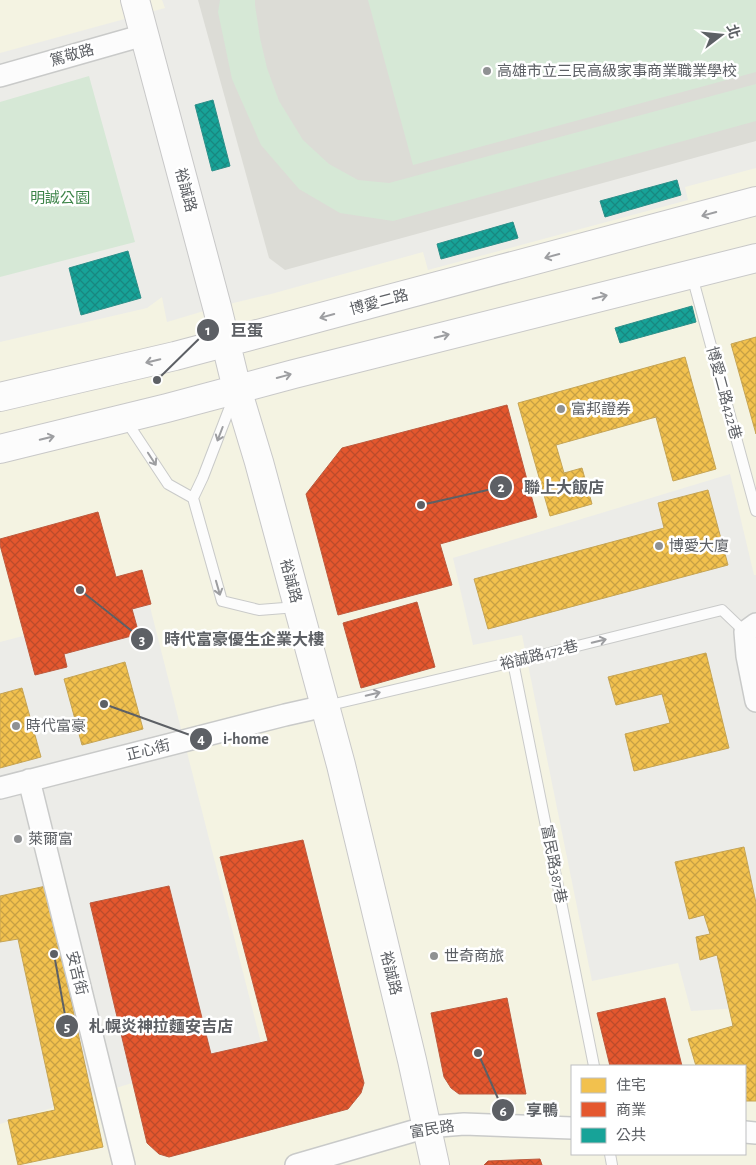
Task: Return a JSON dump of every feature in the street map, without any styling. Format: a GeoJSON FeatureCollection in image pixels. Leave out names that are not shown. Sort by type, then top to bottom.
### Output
{"type":"FeatureCollection","features":[{"type":"Feature","properties":{"kind":"main road","name":"裕誠路"},"geometry":{"type":"LineString","coordinates":[[135,0],[237,389],[259,462],[341,765],[409,1045],[435,1165]]}},
{"type":"Feature","properties":{"kind":"main road","name":"博愛二路"},"geometry":{"type":"LineString","coordinates":[[0,397],[166,358],[756,201]]}},
{"type":"Feature","properties":{"kind":"main road"},"geometry":{"type":"LineString","coordinates":[[0,449],[385,350],[756,258]]}},
{"type":"Feature","properties":{"kind":"street","name":"篤敬路"},"geometry":{"type":"LineString","coordinates":[[0,76],[144,34]]}},
{"type":"Feature","properties":{"kind":"street"},"geometry":{"type":"LineString","coordinates":[[751,628],[747,656],[756,701]]}},
{"type":"Feature","properties":{"kind":"street","name":"正心街"},"geometry":{"type":"LineString","coordinates":[[0,788],[325,706]]}},
{"type":"Feature","properties":{"kind":"street","name":"安吉街"},"geometry":{"type":"LineString","coordinates":[[29,780],[124,1165]]}},
{"type":"Feature","properties":{"kind":"street","name":"富民路"},"geometry":{"type":"LineString","coordinates":[[296,1165],[427,1127],[464,1124],[571,1128]]}},
{"type":"Feature","properties":{"kind":"lane","name":"博愛二路422巷"},"geometry":{"type":"LineString","coordinates":[[692,274],[756,511]]}},
{"type":"Feature","properties":{"kind":"lane"},"geometry":{"type":"LineString","coordinates":[[237,389],[203,478],[193,498],[222,601],[259,610],[298,607]]}},
{"type":"Feature","properties":{"kind":"lane"},"geometry":{"type":"LineString","coordinates":[[125,418],[168,484],[193,498]]}},
{"type":"Feature","properties":{"kind":"lane","name":"裕誠路472巷"},"geometry":{"type":"LineString","coordinates":[[325,706],[722,610],[751,628]]}},
{"type":"Feature","properties":{"kind":"lane","name":"富民路387巷"},"geometry":{"type":"LineString","coordinates":[[513,662],[594,1065]]}},
{"type":"Feature","properties":{"kind":"shaded area"},"geometry":{"type":"Polygon","coordinates":[[[0,0],[162,0],[165,8],[0,53],[0,0]]]}},
{"type":"Feature","properties":{"kind":"shaded area","name":"高雄市立三民高級家事商業職業學校"},"geometry":{"type":"Polygon","coordinates":[[[198,0],[756,0],[756,141],[285,270],[269,258],[198,0]]]}},
{"type":"Feature","properties":{"kind":"shaded area"},"geometry":{"type":"Polygon","coordinates":[[[756,168],[756,575],[754,575],[730,474],[453,558],[473,645],[522,635],[592,981],[678,963],[691,1011],[756,1007],[756,1165],[0,1165],[0,1124],[261,1043],[149,603],[0,642],[0,342],[147,308],[162,297],[167,322],[423,252],[428,270],[688,200],[685,187],[756,168]]]}},
{"type":"Feature","properties":{"kind":"green space"},"geometry":{"type":"Polygon","coordinates":[[[220,0],[255,0],[260,38],[267,68],[279,101],[303,140],[329,164],[358,180],[389,183],[756,84],[756,121],[393,221],[340,213],[299,189],[261,145],[232,79],[218,12],[220,0]]]}},
{"type":"Feature","properties":{"kind":"green space"},"geometry":{"type":"Polygon","coordinates":[[[368,0],[756,0],[756,72],[413,165],[368,0]]]}},
{"type":"Feature","properties":{"kind":"green space","name":"明誠公園"},"geometry":{"type":"Polygon","coordinates":[[[89,76],[135,242],[0,277],[0,102],[89,76]]]}},
{"type":"Feature","properties":{"kind":"building: 住宅"},"geometry":{"type":"Polygon","coordinates":[[[756,337],[756,434],[731,344],[756,337]]]}},
{"type":"Feature","properties":{"kind":"building: 住宅"},"geometry":{"type":"Polygon","coordinates":[[[685,357],[716,469],[673,481],[656,417],[556,445],[564,473],[582,468],[592,504],[550,516],[518,403],[685,357]]]}},
{"type":"Feature","properties":{"kind":"building: 住宅","name":"博愛大廈"},"geometry":{"type":"Polygon","coordinates":[[[708,490],[728,565],[488,629],[474,579],[664,528],[658,503],[708,490]]]}},
{"type":"Feature","properties":{"kind":"building: 住宅"},"geometry":{"type":"Polygon","coordinates":[[[706,653],[729,748],[634,771],[625,734],[670,723],[662,694],[616,705],[608,677],[706,653]]]}},
{"type":"Feature","properties":{"kind":"building: 住宅"},"geometry":{"type":"Polygon","coordinates":[[[125,662],[143,729],[82,745],[64,679],[125,662]]]}},
{"type":"Feature","properties":{"kind":"building: 住宅","name":"時代富豪"},"geometry":{"type":"Polygon","coordinates":[[[22,688],[41,757],[0,768],[0,694],[22,688]]]}},
{"type":"Feature","properties":{"kind":"building: 住宅"},"geometry":{"type":"Polygon","coordinates":[[[744,847],[756,903],[756,1101],[746,1101],[746,1065],[696,1065],[688,1039],[733,1026],[717,955],[700,960],[696,937],[710,934],[704,915],[689,919],[675,862],[744,847]]]}},
{"type":"Feature","properties":{"kind":"building: 住宅"},"geometry":{"type":"Polygon","coordinates":[[[46,886],[103,1147],[18,1165],[8,1120],[55,1110],[18,939],[0,942],[0,896],[46,886]]]}},
{"type":"Feature","properties":{"kind":"building: 商業"},"geometry":{"type":"Polygon","coordinates":[[[507,405],[537,517],[440,544],[452,585],[338,615],[306,494],[342,448],[507,405]]]}},
{"type":"Feature","properties":{"kind":"building: 商業"},"geometry":{"type":"Polygon","coordinates":[[[98,512],[116,577],[142,570],[151,604],[132,609],[139,634],[64,654],[67,667],[35,675],[0,539],[98,512]]]}},
{"type":"Feature","properties":{"kind":"building: 商業"},"geometry":{"type":"Polygon","coordinates":[[[417,602],[435,667],[361,688],[343,623],[417,602]]]}},
{"type":"Feature","properties":{"kind":"building: 商業"},"geometry":{"type":"Polygon","coordinates":[[[303,840],[364,1083],[361,1093],[348,1109],[169,1157],[159,1154],[147,1143],[90,903],[169,886],[211,1054],[268,1041],[220,857],[303,840]]]}},
{"type":"Feature","properties":{"kind":"building: 商業"},"geometry":{"type":"Polygon","coordinates":[[[507,998],[526,1094],[459,1094],[451,1088],[444,1077],[431,1013],[507,998]]]}},
{"type":"Feature","properties":{"kind":"building: 商業"},"geometry":{"type":"Polygon","coordinates":[[[665,998],[682,1065],[610,1065],[597,1013],[665,998]]]}},
{"type":"Feature","properties":{"kind":"building: 商業"},"geometry":{"type":"Polygon","coordinates":[[[540,1159],[542,1165],[484,1165],[488,1161],[540,1159]]]}},
{"type":"Feature","properties":{"kind":"building: 公共"},"geometry":{"type":"Polygon","coordinates":[[[213,100],[230,166],[212,171],[195,105],[213,100]]]}},
{"type":"Feature","properties":{"kind":"building: 公共"},"geometry":{"type":"Polygon","coordinates":[[[677,180],[681,195],[605,217],[600,201],[677,180]]]}},
{"type":"Feature","properties":{"kind":"building: 公共"},"geometry":{"type":"Polygon","coordinates":[[[513,222],[518,238],[441,259],[437,244],[513,222]]]}},
{"type":"Feature","properties":{"kind":"building: 公共"},"geometry":{"type":"Polygon","coordinates":[[[128,251],[141,298],[81,315],[69,268],[128,251]]]}},
{"type":"Feature","properties":{"kind":"building: 公共"},"geometry":{"type":"Polygon","coordinates":[[[692,306],[696,322],[620,343],[615,328],[692,306]]]}},
{"type":"Feature","properties":{"kind":"place","name":"高雄市立三民高級家事商業職業學校"},"geometry":{"type":"Point","coordinates":[487,71]}},
{"type":"Feature","properties":{"kind":"place","name":"巨蛋"},"geometry":{"type":"Point","coordinates":[157,380]}},
{"type":"Feature","properties":{"kind":"place","name":"富邦證券"},"geometry":{"type":"Point","coordinates":[561,409]}},
{"type":"Feature","properties":{"kind":"place","name":"聯上大飯店"},"geometry":{"type":"Point","coordinates":[421,505]}},
{"type":"Feature","properties":{"kind":"place","name":"博愛大廈"},"geometry":{"type":"Point","coordinates":[659,546]}},
{"type":"Feature","properties":{"kind":"place","name":"時代富豪優生企業大樓"},"geometry":{"type":"Point","coordinates":[80,590]}},
{"type":"Feature","properties":{"kind":"place","name":"i-home"},"geometry":{"type":"Point","coordinates":[104,704]}},
{"type":"Feature","properties":{"kind":"place","name":"時代富豪"},"geometry":{"type":"Point","coordinates":[16,726]}},
{"type":"Feature","properties":{"kind":"place","name":"萊爾富"},"geometry":{"type":"Point","coordinates":[18,839]}},
{"type":"Feature","properties":{"kind":"place","name":"札幌炎神拉麵安吉店"},"geometry":{"type":"Point","coordinates":[54,954]}},
{"type":"Feature","properties":{"kind":"place","name":"世奇商旅"},"geometry":{"type":"Point","coordinates":[434,956]}},
{"type":"Feature","properties":{"kind":"place","name":"享鴨"},"geometry":{"type":"Point","coordinates":[478,1053]}}]}
